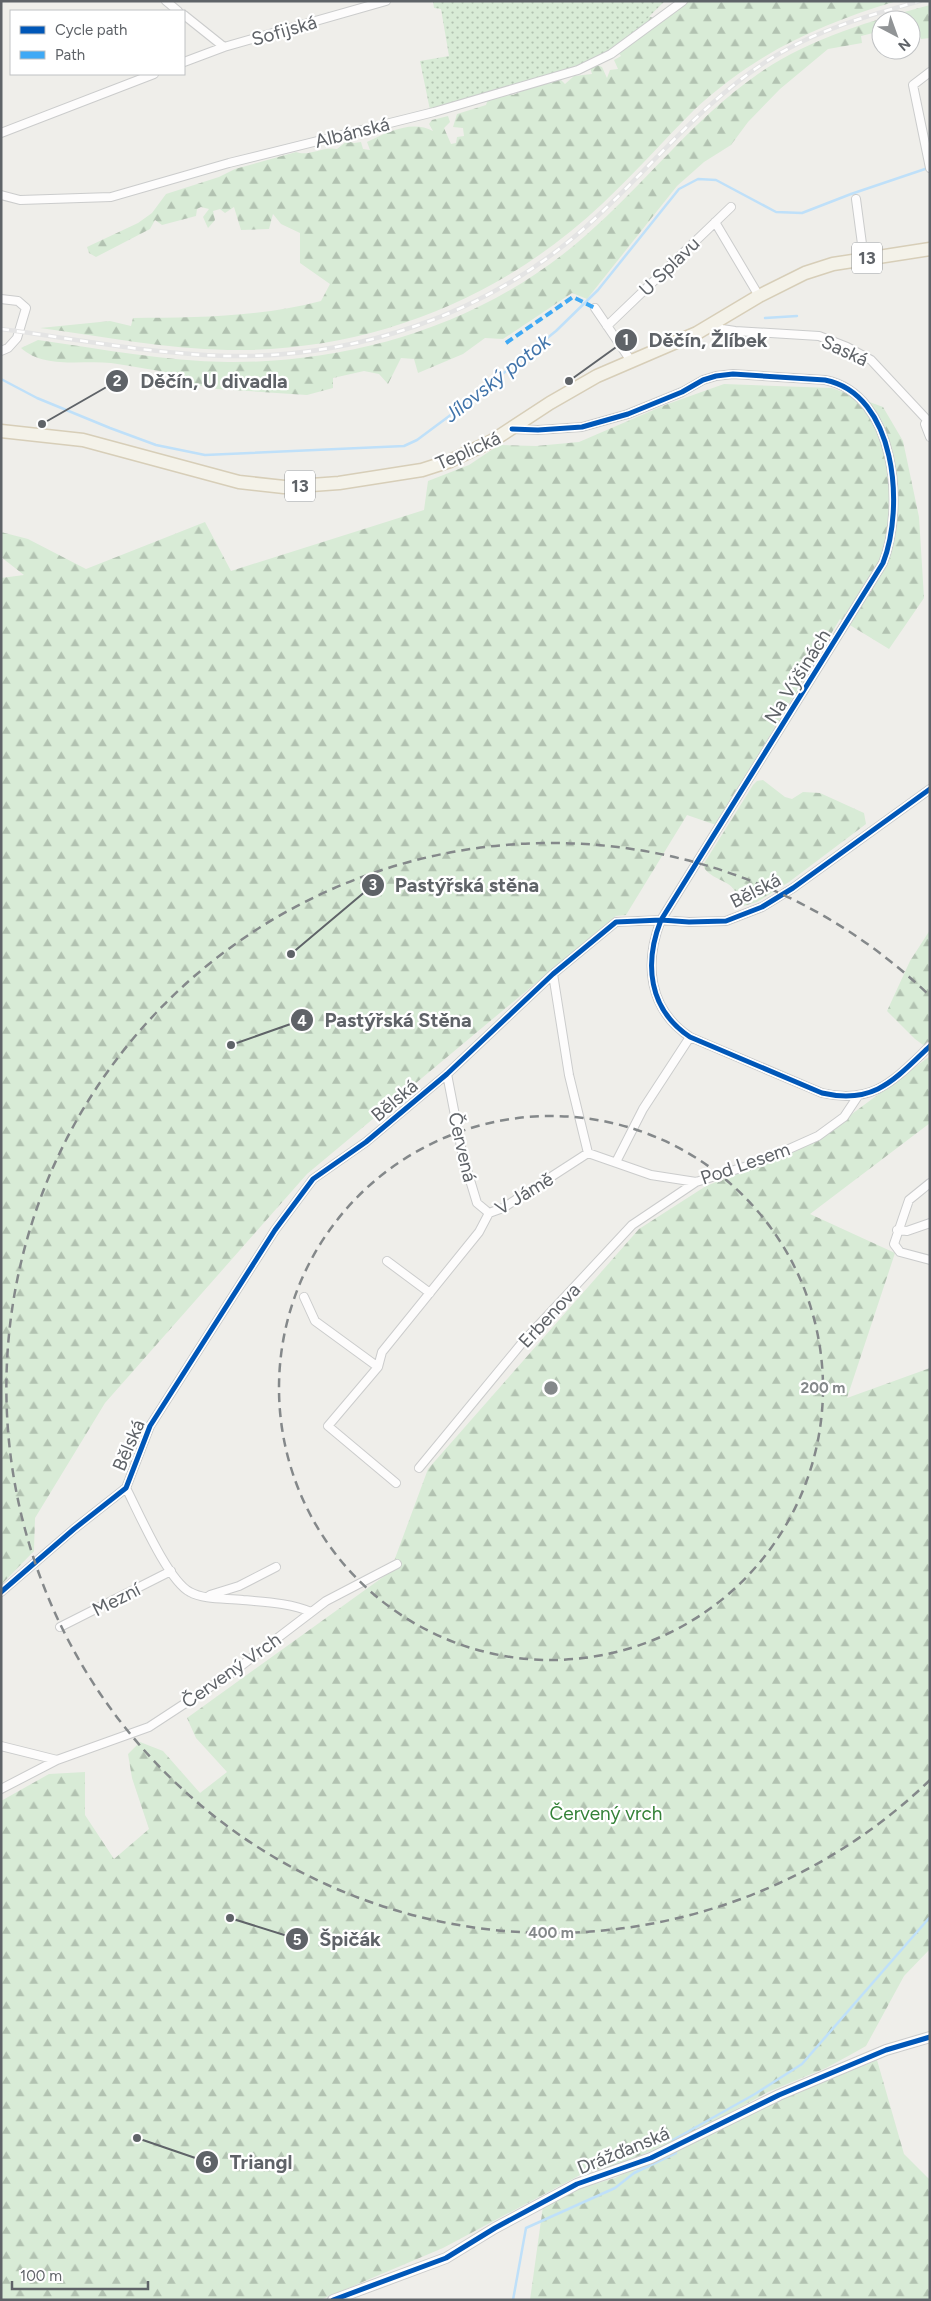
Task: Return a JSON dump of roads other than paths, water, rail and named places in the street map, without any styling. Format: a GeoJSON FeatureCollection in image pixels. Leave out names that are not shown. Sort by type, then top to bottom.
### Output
{"type":"FeatureCollection","features":[{"type":"Feature","properties":{"kind":"main road","name":"Teplická"},"geometry":{"type":"LineString","coordinates":[[1,431],[83,440],[238,482],[284,487],[339,483],[422,470],[470,452],[512,429],[575,388],[631,361],[697,333],[759,296],[818,268],[864,259],[930,250]]}},
{"type":"Feature","properties":{"kind":"street"},"geometry":{"type":"LineString","coordinates":[[166,1],[177,10]]}},
{"type":"Feature","properties":{"kind":"street","name":"Sofijská"},"geometry":{"type":"LineString","coordinates":[[185,62],[224,47],[386,1]]}},
{"type":"Feature","properties":{"kind":"street","name":"Albánská"},"geometry":{"type":"LineString","coordinates":[[1,195],[20,200],[110,197],[229,163],[443,109],[578,70],[611,54],[683,1]]}},
{"type":"Feature","properties":{"kind":"street"},"geometry":{"type":"LineString","coordinates":[[185,16],[224,47]]}},
{"type":"Feature","properties":{"kind":"street"},"geometry":{"type":"LineString","coordinates":[[929,165],[913,85],[930,72]]}},
{"type":"Feature","properties":{"kind":"street"},"geometry":{"type":"LineString","coordinates":[[1,133],[151,75]]}},
{"type":"Feature","properties":{"kind":"street"},"geometry":{"type":"LineString","coordinates":[[856,199],[864,259]]}},
{"type":"Feature","properties":{"kind":"street","name":"U Splavu"},"geometry":{"type":"LineString","coordinates":[[608,326],[731,207]]}},
{"type":"Feature","properties":{"kind":"street"},"geometry":{"type":"LineString","coordinates":[[715,222],[759,296]]}},
{"type":"Feature","properties":{"kind":"street"},"geometry":{"type":"LineString","coordinates":[[1,299],[18,300],[26,308],[17,338],[8,348],[1,351]]}},
{"type":"Feature","properties":{"kind":"street"},"geometry":{"type":"LineString","coordinates":[[595,308],[631,361]]}},
{"type":"Feature","properties":{"kind":"street","name":"Saská"},"geometry":{"type":"LineString","coordinates":[[712,324],[722,329],[735,331],[819,336],[847,347],[871,360],[928,422]]}},
{"type":"Feature","properties":{"kind":"street","name":"Na Výšinách"},"geometry":{"type":"LineString","coordinates":[[512,429],[538,430],[582,427],[628,414],[682,392],[703,380],[725,375],[825,380],[840,383],[851,390],[870,412],[884,442],[893,470],[895,501],[890,541],[883,563],[662,920],[652,952],[654,988],[668,1017],[681,1031],[690,1037],[822,1092],[843,1097],[858,1096],[882,1087],[930,1046]]}},
{"type":"Feature","properties":{"kind":"street"},"geometry":{"type":"LineString","coordinates":[[928,422],[925,424],[930,437]]}},
{"type":"Feature","properties":{"kind":"street","name":"Bělská"},"geometry":{"type":"LineString","coordinates":[[1,1592],[74,1529],[126,1488],[150,1426],[275,1230],[313,1179],[366,1142],[447,1074],[553,974],[616,922],[662,920],[689,922],[726,921],[762,907],[793,888],[930,789]]}},
{"type":"Feature","properties":{"kind":"street"},"geometry":{"type":"LineString","coordinates":[[553,974],[569,1075],[588,1154],[616,1162],[643,1109],[690,1037]]}},
{"type":"Feature","properties":{"kind":"street","name":"Červená"},"geometry":{"type":"LineString","coordinates":[[447,1074],[463,1157],[477,1203],[489,1213]]}},
{"type":"Feature","properties":{"kind":"street","name":"Pod Lesem"},"geometry":{"type":"LineString","coordinates":[[616,1162],[651,1174],[696,1182],[760,1162],[818,1136],[844,1117],[858,1096]]}},
{"type":"Feature","properties":{"kind":"street","name":"V Jámě"},"geometry":{"type":"LineString","coordinates":[[396,1483],[328,1426],[378,1367],[382,1352],[479,1232],[489,1213],[503,1208],[588,1154]]}},
{"type":"Feature","properties":{"kind":"street","name":"Erbenova"},"geometry":{"type":"LineString","coordinates":[[419,1468],[522,1343],[632,1225],[696,1182]]}},
{"type":"Feature","properties":{"kind":"street"},"geometry":{"type":"LineString","coordinates":[[930,1182],[909,1200],[897,1230],[894,1244],[900,1252],[930,1260]]}},
{"type":"Feature","properties":{"kind":"street"},"geometry":{"type":"LineString","coordinates":[[897,1230],[907,1231],[930,1223]]}},
{"type":"Feature","properties":{"kind":"street"},"geometry":{"type":"LineString","coordinates":[[387,1261],[430,1293]]}},
{"type":"Feature","properties":{"kind":"street"},"geometry":{"type":"LineString","coordinates":[[304,1296],[315,1321],[378,1367]]}},
{"type":"Feature","properties":{"kind":"street"},"geometry":{"type":"LineString","coordinates":[[126,1488],[148,1532],[171,1571],[177,1581],[188,1592],[300,1608],[310,1612]]}},
{"type":"Feature","properties":{"kind":"street","name":"Červený Vrch"},"geometry":{"type":"LineString","coordinates":[[1,1788],[57,1760],[149,1727],[234,1672],[326,1601],[397,1564]]}},
{"type":"Feature","properties":{"kind":"street"},"geometry":{"type":"LineString","coordinates":[[206,1596],[239,1586],[276,1567]]}},
{"type":"Feature","properties":{"kind":"street","name":"Mezní"},"geometry":{"type":"LineString","coordinates":[[60,1627],[171,1571]]}},
{"type":"Feature","properties":{"kind":"street"},"geometry":{"type":"LineString","coordinates":[[1,1746],[57,1760]]}},
{"type":"Feature","properties":{"kind":"street","name":"Drážďanská"},"geometry":{"type":"LineString","coordinates":[[333,2300],[446,2258],[495,2228],[577,2184],[651,2158],[779,2095],[886,2050],[930,2038]]}},
{"type":"Feature","properties":{"kind":"waterway","name":"Jílovský potok"},"geometry":{"type":"LineString","coordinates":[[1,379],[37,398],[110,428],[156,445],[205,455],[404,446],[417,440],[460,408],[556,331],[598,290],[679,189],[698,179],[716,180],[776,212],[802,213],[928,168]]}},
{"type":"Feature","properties":{"kind":"waterway"},"geometry":{"type":"LineString","coordinates":[[765,318],[797,316]]}},
{"type":"Feature","properties":{"kind":"waterway"},"geometry":{"type":"LineString","coordinates":[[674,2145],[673,2140],[755,2094],[802,2064],[930,1917]]}},
{"type":"Feature","properties":{"kind":"waterway"},"geometry":{"type":"LineString","coordinates":[[513,2300],[526,2228],[615,2188],[634,2173],[676,2153],[675,2150]]}},
{"type":"Feature","properties":{"kind":"railway"},"geometry":{"type":"LineString","coordinates":[[1,329],[142,349],[227,356],[275,355],[323,349],[369,340],[415,326],[459,309],[502,287],[542,262],[604,210],[697,117],[748,74],[775,56],[827,30],[920,1]]}},
{"type":"Feature","properties":{"kind":"place","name":"Děčín, Žlíbek"},"geometry":{"type":"Point","coordinates":[569,381]}},
{"type":"Feature","properties":{"kind":"place","name":"Děčín, U divadla"},"geometry":{"type":"Point","coordinates":[42,424]}},
{"type":"Feature","properties":{"kind":"place","name":"Pastýřská stěna"},"geometry":{"type":"Point","coordinates":[291,954]}},
{"type":"Feature","properties":{"kind":"place","name":"Pastýřská Stěna"},"geometry":{"type":"Point","coordinates":[231,1045]}},
{"type":"Feature","properties":{"kind":"place","name":"Špičák"},"geometry":{"type":"Point","coordinates":[230,1918]}},
{"type":"Feature","properties":{"kind":"place","name":"Triangl"},"geometry":{"type":"Point","coordinates":[137,2138]}},
{"type":"Feature","properties":{"kind":"park label","name":"Červený vrch"},"geometry":{"type":"Point","coordinates":[606,1813]}}]}
